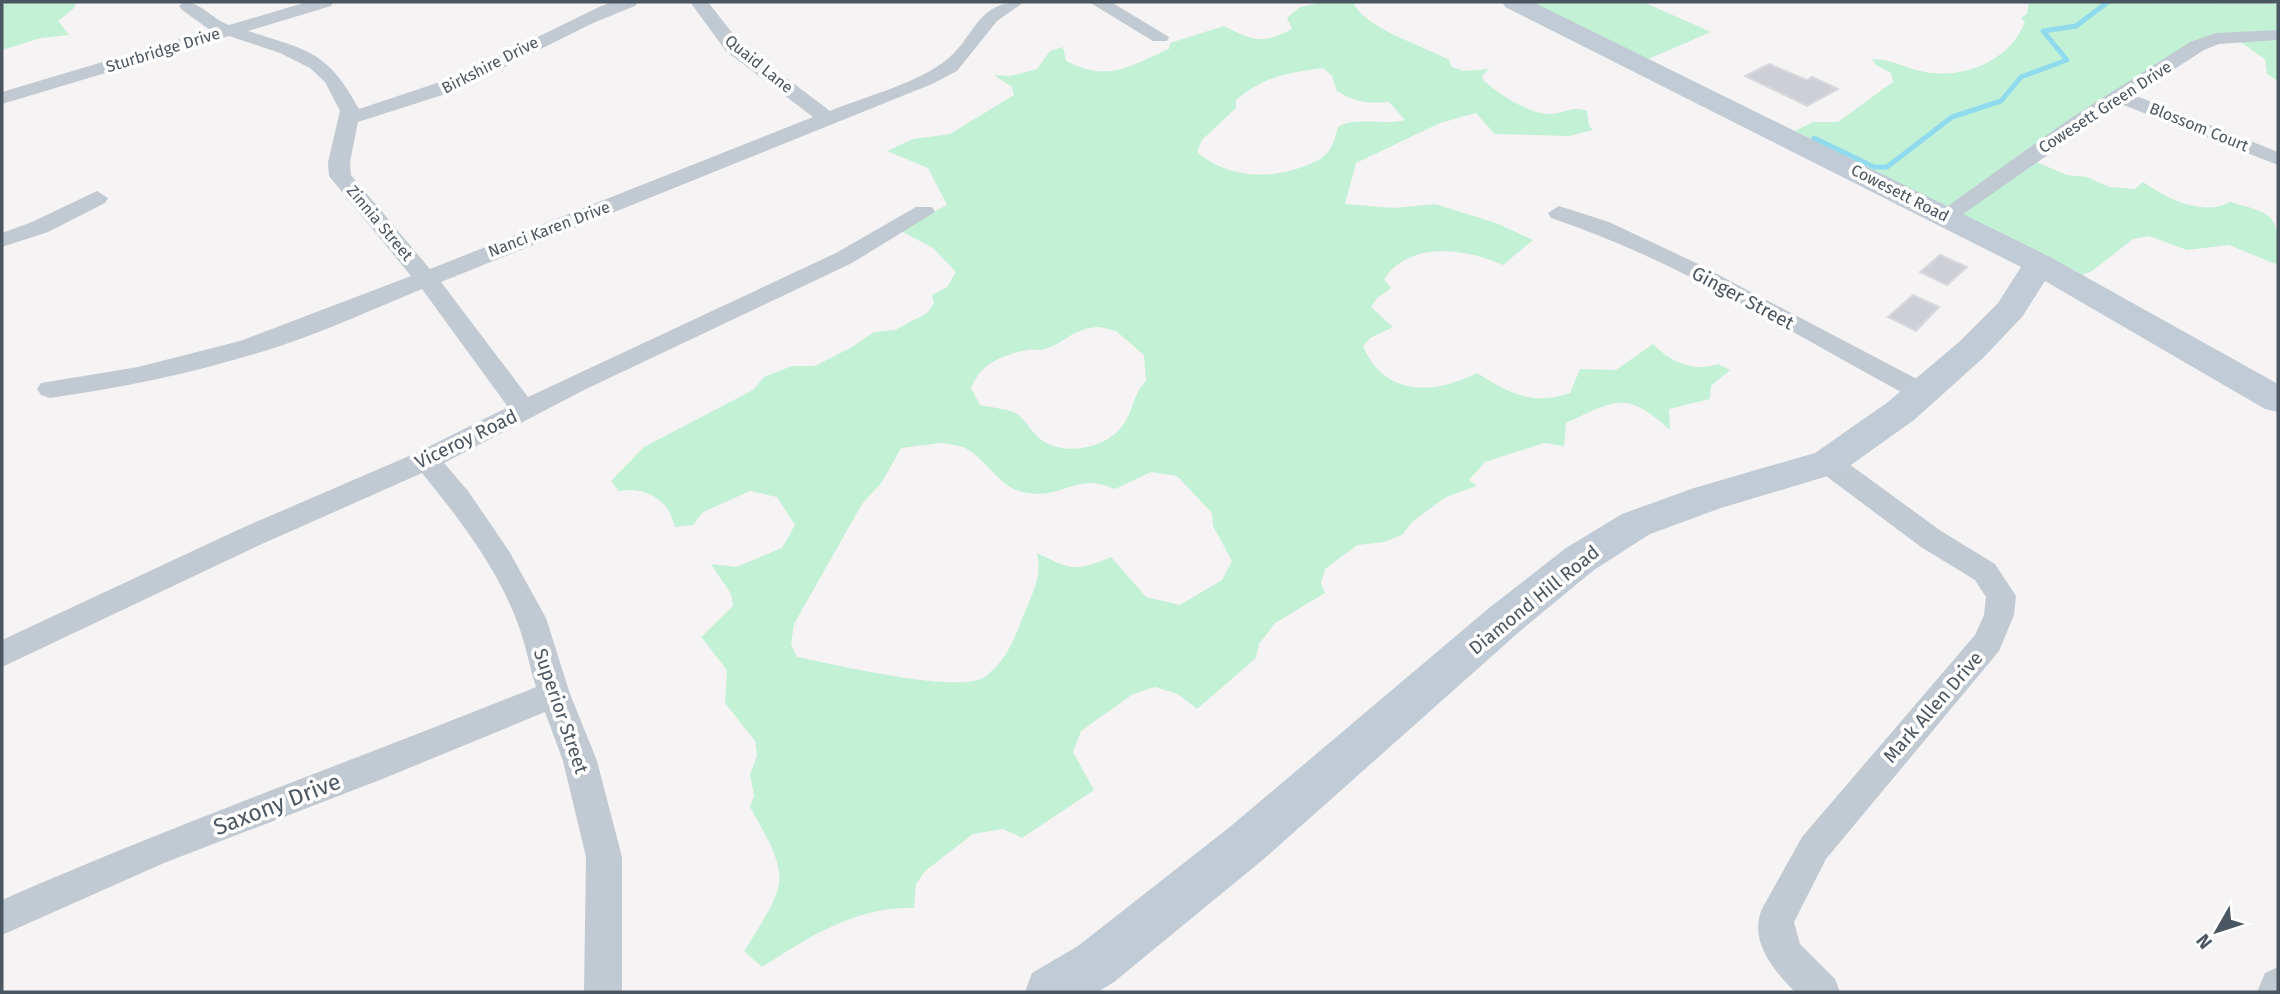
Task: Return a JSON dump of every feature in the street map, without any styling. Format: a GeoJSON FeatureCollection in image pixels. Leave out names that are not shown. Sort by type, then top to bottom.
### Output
{"type":"FeatureCollection","features":[{"type":"Feature","properties":{"kind":"street","name":"Sturbridge Drive"},"geometry":{"type":"LineString","coordinates":[[2,98],[325,2]]}},
{"type":"Feature","properties":{"kind":"street","name":"Birkshire Drive"},"geometry":{"type":"LineString","coordinates":[[348,118],[421,99],[467,79],[574,22],[629,2]]}},
{"type":"Feature","properties":{"kind":"street","name":"Quaid Lane"},"geometry":{"type":"LineString","coordinates":[[699,2],[733,47],[827,118]]}},
{"type":"Feature","properties":{"kind":"street","name":"Nanci Karen Drive"},"geometry":{"type":"LineString","coordinates":[[50,389],[121,381],[192,365],[278,338],[827,118],[950,67],[991,17],[1015,2]]}},
{"type":"Feature","properties":{"kind":"street"},"geometry":{"type":"LineString","coordinates":[[1098,2],[1160,37]]}},
{"type":"Feature","properties":{"kind":"street","name":"Cowesett Road"},"geometry":{"type":"LineString","coordinates":[[1514,2],[2039,264],[2278,400]]}},
{"type":"Feature","properties":{"kind":"street","name":"Zinnia Street"},"geometry":{"type":"LineString","coordinates":[[188,6],[212,25],[287,49],[317,64],[334,79],[350,111],[339,162],[340,176],[424,278],[524,410]]}},
{"type":"Feature","properties":{"kind":"street","name":"Cowesett Green Drive"},"geometry":{"type":"LineString","coordinates":[[1945,216],[2119,96],[2197,46],[2216,39],[2278,35]]}},
{"type":"Feature","properties":{"kind":"street","name":"Blossom Court"},"geometry":{"type":"LineString","coordinates":[[2119,96],[2278,159]]}},
{"type":"Feature","properties":{"kind":"street"},"geometry":{"type":"LineString","coordinates":[[2,240],[40,226],[97,198]]}},
{"type":"Feature","properties":{"kind":"street","name":"Viceroy Road"},"geometry":{"type":"LineString","coordinates":[[2,654],[252,536],[426,460],[524,410],[844,258],[924,212]]}},
{"type":"Feature","properties":{"kind":"street","name":"Ginger Street"},"geometry":{"type":"LineString","coordinates":[[1559,213],[1601,227],[1688,268],[1923,393]]}},
{"type":"Feature","properties":{"kind":"street","name":"Diamond Hill Road"},"geometry":{"type":"LineString","coordinates":[[1051,992],[1096,964],[1248,842],[1504,620],[1580,559],[1636,524],[1740,488],[1828,463],[1923,393],[2010,310],[2039,264]]}},
{"type":"Feature","properties":{"kind":"street","name":"Superior Street"},"geometry":{"type":"LineString","coordinates":[[426,460],[458,498],[499,559],[531,618],[554,694],[580,761],[604,857],[603,992]]}},
{"type":"Feature","properties":{"kind":"street","name":"Mark Allen Drive"},"geometry":{"type":"LineString","coordinates":[[1821,992],[1784,954],[1775,921],[1814,848],[1989,642],[2001,596],[1985,572],[1931,539],[1828,463]]}},
{"type":"Feature","properties":{"kind":"street","name":"Saxony Drive"},"geometry":{"type":"LineString","coordinates":[[2,918],[152,851],[373,768],[554,694]]}},
{"type":"Feature","properties":{"kind":"street"},"geometry":{"type":"LineString","coordinates":[[2276,992],[2278,986]]}},
{"type":"Feature","properties":{"kind":"green space"},"geometry":{"type":"Polygon","coordinates":[[[2,2],[77,2],[74,8],[58,21],[69,35],[41,38],[2,50],[2,2]]]}},
{"type":"Feature","properties":{"kind":"green space"},"geometry":{"type":"Polygon","coordinates":[[[1325,2],[1353,2],[1359,11],[1381,28],[1449,60],[1452,67],[1464,71],[1489,69],[1482,76],[1484,81],[1524,107],[1549,114],[1572,109],[1587,111],[1589,126],[1593,130],[1569,136],[1495,134],[1476,113],[1440,123],[1356,163],[1345,204],[1394,208],[1435,204],[1496,223],[1533,240],[1503,265],[1473,255],[1440,251],[1408,258],[1395,267],[1384,279],[1391,288],[1377,298],[1371,307],[1393,327],[1370,338],[1363,346],[1372,363],[1384,375],[1397,383],[1428,388],[1477,373],[1510,392],[1532,398],[1556,397],[1570,393],[1580,369],[1616,370],[1653,344],[1667,356],[1683,364],[1700,367],[1718,364],[1730,370],[1711,386],[1710,399],[1669,409],[1670,430],[1642,409],[1620,403],[1597,409],[1566,423],[1564,446],[1544,443],[1485,462],[1469,480],[1477,486],[1446,497],[1412,522],[1402,535],[1384,542],[1357,545],[1325,569],[1321,583],[1325,593],[1275,623],[1259,644],[1256,658],[1197,709],[1178,694],[1155,687],[1133,694],[1081,731],[1073,752],[1094,790],[1022,838],[1003,829],[973,834],[925,871],[916,884],[914,908],[872,912],[853,918],[815,935],[762,967],[744,951],[769,909],[779,880],[773,851],[750,807],[754,796],[750,774],[757,756],[755,741],[725,703],[727,670],[701,637],[733,606],[731,594],[711,564],[736,567],[782,548],[795,525],[777,497],[750,491],[703,512],[693,525],[675,527],[667,509],[655,497],[638,491],[619,491],[611,481],[644,447],[753,390],[764,377],[792,366],[815,366],[854,346],[874,332],[895,330],[927,313],[934,303],[932,295],[947,287],[956,272],[933,248],[899,230],[947,205],[928,168],[887,151],[913,139],[950,134],[1014,95],[1012,87],[994,75],[1011,76],[1037,69],[1050,51],[1063,47],[1066,61],[1095,71],[1107,71],[1130,66],[1169,49],[1170,43],[1224,26],[1251,38],[1265,39],[1292,29],[1287,18],[1300,7],[1325,2]],[[1323,68],[1277,77],[1247,92],[1236,100],[1236,108],[1202,140],[1197,152],[1209,161],[1235,172],[1263,175],[1277,173],[1305,166],[1322,158],[1332,146],[1338,127],[1345,124],[1405,120],[1389,102],[1362,101],[1337,91],[1332,76],[1323,68]],[[1100,327],[1090,328],[1045,349],[1010,354],[987,366],[980,372],[971,388],[980,405],[1017,414],[1039,438],[1057,447],[1068,449],[1090,446],[1110,437],[1123,425],[1146,381],[1144,355],[1116,331],[1100,327]],[[941,443],[901,448],[882,482],[862,504],[794,624],[791,644],[797,657],[924,680],[972,681],[993,670],[1012,643],[1035,586],[1037,553],[1073,567],[1089,565],[1111,557],[1146,597],[1180,605],[1222,580],[1232,561],[1213,526],[1212,513],[1177,476],[1151,472],[1115,489],[1089,483],[1036,494],[1022,492],[1006,484],[978,457],[963,447],[941,443]]]}},
{"type":"Feature","properties":{"kind":"green space"},"geometry":{"type":"Polygon","coordinates":[[[1511,2],[1643,2],[1711,32],[1639,63],[1511,2]]]}},
{"type":"Feature","properties":{"kind":"green space"},"geometry":{"type":"Polygon","coordinates":[[[2029,2],[2278,4],[2278,81],[2267,74],[2265,59],[2236,39],[2214,40],[2029,159],[2067,175],[2087,177],[2109,187],[2135,189],[2143,182],[2185,204],[2208,207],[2230,202],[2258,210],[2272,220],[2275,227],[2278,265],[2229,245],[2187,250],[2149,236],[2133,239],[2092,271],[2069,280],[1787,135],[1813,122],[1838,122],[1893,82],[1891,73],[1876,65],[1872,59],[1918,71],[1955,73],[1970,70],[1997,57],[2018,36],[2025,22],[2021,18],[2027,14],[2029,2]]]}},
{"type":"Feature","properties":{"kind":"building"},"geometry":{"type":"Polygon","coordinates":[[[1769,64],[1807,80],[1812,77],[1838,89],[1807,106],[1745,76],[1769,64]]]}},
{"type":"Feature","properties":{"kind":"building"},"geometry":{"type":"Polygon","coordinates":[[[1940,255],[1967,267],[1947,285],[1920,272],[1940,255]]]}},
{"type":"Feature","properties":{"kind":"building"},"geometry":{"type":"Polygon","coordinates":[[[1913,295],[1939,307],[1916,331],[1888,317],[1913,295]]]}},
{"type":"Feature","properties":{"kind":"waterway"},"geometry":{"type":"LineString","coordinates":[[1814,138],[1874,167],[1887,167],[1952,117],[2001,101],[2021,77],[2067,60],[2043,31],[2076,26],[2108,2]]}}]}
